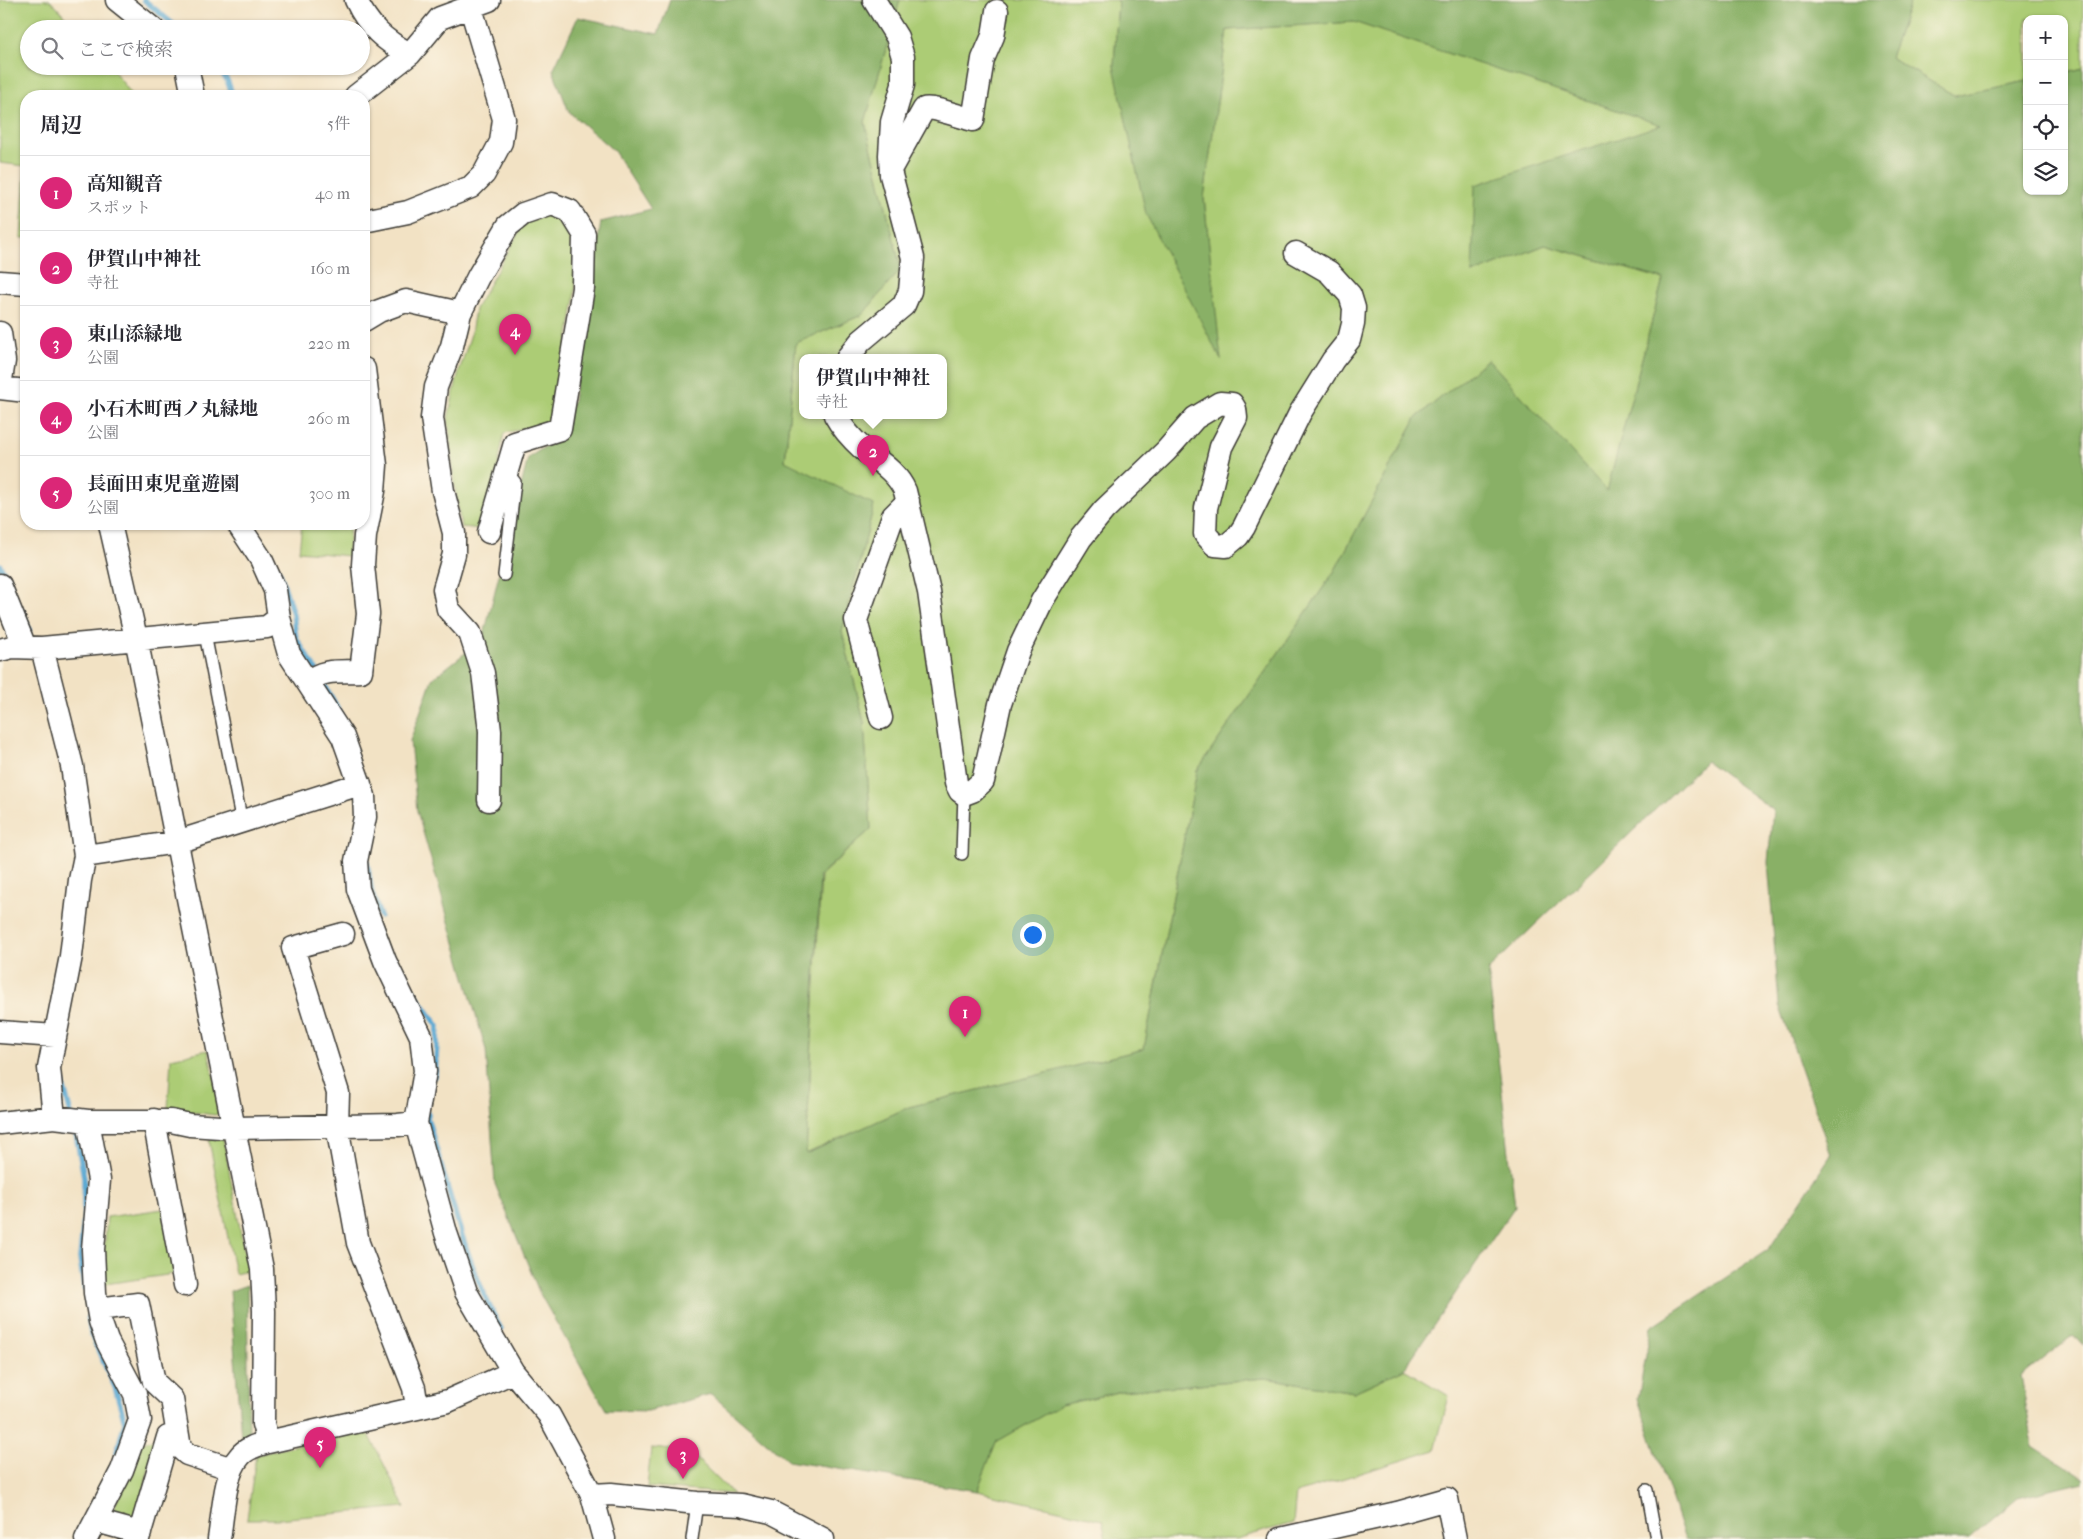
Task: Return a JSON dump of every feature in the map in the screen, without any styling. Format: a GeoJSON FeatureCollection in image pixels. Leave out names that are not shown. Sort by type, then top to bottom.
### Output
{"type":"FeatureCollection","features":[{"type":"Feature","properties":{"kind":"street"},"geometry":{"type":"LineString","coordinates":[[117,0],[142,20]]}},
{"type":"Feature","properties":{"kind":"street"},"geometry":{"type":"LineString","coordinates":[[356,0],[366,20]]}},
{"type":"Feature","properties":{"kind":"street"},"geometry":{"type":"LineString","coordinates":[[850,354],[861,341],[897,313],[904,305],[910,292],[913,258],[890,169],[892,122],[901,94],[903,64],[897,37],[874,0]]}},
{"type":"Feature","properties":{"kind":"street"},"geometry":{"type":"LineString","coordinates":[[364,90],[410,54],[440,18],[480,4],[504,119],[500,142],[484,174],[471,187],[408,212],[370,220]]}},
{"type":"Feature","properties":{"kind":"street"},"geometry":{"type":"LineString","coordinates":[[890,169],[924,109],[932,108],[973,120],[983,58],[993,36],[997,11]]}},
{"type":"Feature","properties":{"kind":"street"},"geometry":{"type":"LineString","coordinates":[[370,24],[390,44],[410,54]]}},
{"type":"Feature","properties":{"kind":"street"},"geometry":{"type":"LineString","coordinates":[[189,75],[192,90]]}},
{"type":"Feature","properties":{"kind":"street"},"geometry":{"type":"LineString","coordinates":[[489,532],[515,443],[560,429],[583,288],[584,234],[570,211],[552,204],[523,214],[508,226],[479,276],[460,313],[452,346],[436,387],[432,418],[443,491],[454,533],[454,554],[444,588],[448,609],[470,633],[483,673],[490,731],[489,800]]}},
{"type":"Feature","properties":{"kind":"street"},"geometry":{"type":"LineString","coordinates":[[838,419],[849,435],[902,483],[929,592],[956,783],[964,794],[972,791],[983,781],[1000,704],[1018,651],[1042,601],[1081,538],[1104,510],[1166,451],[1195,418],[1220,403],[1232,404],[1235,409],[1236,418],[1221,447],[1206,508],[1205,534],[1215,544],[1226,546],[1238,536],[1244,527],[1300,413],[1333,360],[1349,340],[1353,324],[1354,308],[1350,295],[1329,272],[1296,253]]}},
{"type":"Feature","properties":{"kind":"street"},"geometry":{"type":"LineString","coordinates":[[0,282],[20,284]]}},
{"type":"Feature","properties":{"kind":"street"},"geometry":{"type":"LineString","coordinates":[[370,316],[406,301],[460,313]]}},
{"type":"Feature","properties":{"kind":"street"},"geometry":{"type":"LineString","coordinates":[[0,334],[4,361],[0,387],[20,390]]}},
{"type":"Feature","properties":{"kind":"street"},"geometry":{"type":"LineString","coordinates":[[370,417],[376,465],[370,508]]}},
{"type":"Feature","properties":{"kind":"street"},"geometry":{"type":"LineString","coordinates":[[882,718],[856,620],[893,516],[908,501]]}},
{"type":"Feature","properties":{"kind":"street"},"geometry":{"type":"LineString","coordinates":[[111,530],[136,638],[262,1269],[264,1311],[263,1424],[268,1442]]}},
{"type":"Feature","properties":{"kind":"street"},"geometry":{"type":"LineString","coordinates":[[242,530],[261,559],[275,590],[278,618],[289,654],[316,677],[343,737],[364,796],[365,817],[356,861],[358,889],[386,961],[421,1036],[426,1071],[416,1123],[446,1233],[466,1292],[513,1372],[549,1415],[592,1495],[604,1539]]}},
{"type":"Feature","properties":{"kind":"street"},"geometry":{"type":"LineString","coordinates":[[316,677],[361,671],[368,614],[363,566],[365,530]]}},
{"type":"Feature","properties":{"kind":"street"},"geometry":{"type":"LineString","coordinates":[[0,585],[33,648],[72,766],[85,856],[80,880],[71,956],[49,1068],[99,1180],[92,1249],[98,1309],[107,1341],[135,1394],[140,1420],[122,1470],[91,1530],[139,1536],[174,1443],[172,1399],[154,1382],[138,1304],[98,1309]]}},
{"type":"Feature","properties":{"kind":"street"},"geometry":{"type":"LineString","coordinates":[[0,650],[12,647],[33,648],[267,627],[278,618]]}},
{"type":"Feature","properties":{"kind":"street"},"geometry":{"type":"LineString","coordinates":[[85,856],[177,842],[242,823],[360,784]]}},
{"type":"Feature","properties":{"kind":"street"},"geometry":{"type":"LineString","coordinates":[[342,934],[293,948],[338,1093],[336,1126],[358,1243],[414,1388],[417,1407]]}},
{"type":"Feature","properties":{"kind":"street"},"geometry":{"type":"LineString","coordinates":[[0,1032],[55,1036]]}},
{"type":"Feature","properties":{"kind":"street"},"geometry":{"type":"LineString","coordinates":[[0,1123],[71,1119],[154,1120],[235,1128],[416,1123]]}},
{"type":"Feature","properties":{"kind":"street"},"geometry":{"type":"LineString","coordinates":[[154,1120],[185,1286]]}},
{"type":"Feature","properties":{"kind":"street"},"geometry":{"type":"LineString","coordinates":[[219,1539],[225,1496],[232,1469],[240,1455],[251,1448],[268,1442],[448,1401],[513,1372]]}},
{"type":"Feature","properties":{"kind":"street"},"geometry":{"type":"LineString","coordinates":[[140,1420],[187,1454],[232,1469]]}},
{"type":"Feature","properties":{"kind":"street"},"geometry":{"type":"LineString","coordinates":[[592,1495],[611,1494],[697,1503],[741,1505],[771,1512],[823,1539]]}},
{"type":"Feature","properties":{"kind":"street"},"geometry":{"type":"LineString","coordinates":[[1280,1539],[1397,1513],[1447,1498],[1454,1539]]}},
{"type":"Feature","properties":{"kind":"lane"},"geometry":{"type":"LineString","coordinates":[[504,575],[516,482],[506,472]]}},
{"type":"Feature","properties":{"kind":"lane"},"geometry":{"type":"LineString","coordinates":[[204,634],[242,823]]}},
{"type":"Feature","properties":{"kind":"lane"},"geometry":{"type":"LineString","coordinates":[[962,854],[964,794]]}},
{"type":"Feature","properties":{"kind":"lane"},"geometry":{"type":"LineString","coordinates":[[1647,1490],[1656,1539]]}},
{"type":"Feature","properties":{"kind":"lane"},"geometry":{"type":"LineString","coordinates":[[692,1539],[697,1503]]}},
{"type":"Feature","properties":{"kind":"green space"},"geometry":{"type":"Polygon","coordinates":[[[0,0],[50,0],[69,20],[20,20],[20,75],[117,75],[128,90],[20,90],[20,165],[0,163],[0,0]]]}},
{"type":"Feature","properties":{"kind":"green space"},"geometry":{"type":"Polygon","coordinates":[[[670,0],[900,0],[865,122],[901,269],[862,315],[796,343],[785,461],[874,505],[842,631],[864,722],[871,829],[820,875],[806,1154],[909,1107],[1144,1049],[1197,771],[1334,572],[1416,418],[1488,359],[1607,491],[1663,279],[1545,245],[1472,274],[1475,185],[1661,125],[1354,22],[1227,30],[1204,198],[1221,360],[1146,214],[1114,66],[1118,0],[1911,0],[1890,57],[1955,96],[2023,82],[2023,195],[2068,195],[2068,72],[2083,68],[2083,1346],[2073,1335],[2021,1376],[2033,1446],[2083,1478],[2083,1482],[2018,1498],[1969,1539],[1685,1539],[1638,1399],[1651,1327],[1769,1249],[1831,1155],[1779,1005],[1768,862],[1773,810],[1706,761],[1488,970],[1515,1206],[1404,1369],[1354,1392],[1265,1378],[1122,1391],[1061,1405],[996,1442],[977,1491],[788,1461],[711,1394],[648,1411],[606,1410],[540,1294],[495,1184],[486,1050],[417,811],[410,741],[432,679],[483,639],[528,458],[561,436],[573,401],[601,222],[651,209],[614,151],[569,112],[553,70],[578,17],[658,34],[670,0]]]}},
{"type":"Feature","properties":{"kind":"green space"},"geometry":{"type":"Polygon","coordinates":[[[900,0],[1118,0],[1114,66],[1220,358],[1204,197],[1227,30],[1354,22],[1662,125],[1472,274],[1545,245],[1663,279],[1607,492],[1488,359],[1416,418],[1334,572],[1197,771],[1144,1049],[909,1107],[806,1154],[821,875],[871,829],[864,722],[842,631],[874,505],[785,462],[796,343],[862,315],[901,269],[865,122],[900,0]]]}},
{"type":"Feature","properties":{"kind":"green space"},"geometry":{"type":"Polygon","coordinates":[[[1911,0],[2083,0],[2083,68],[2068,72],[2068,15],[2023,15],[2023,82],[1955,96],[1890,57],[1911,0]]]}},
{"type":"Feature","properties":{"kind":"green space"},"geometry":{"type":"Polygon","coordinates":[[[548,214],[565,216],[578,240],[575,299],[554,422],[504,433],[493,493],[483,529],[461,527],[454,483],[448,418],[458,375],[471,334],[475,309],[524,223],[548,214]]]}},
{"type":"Feature","properties":{"kind":"green space"},"geometry":{"type":"Polygon","coordinates":[[[301,530],[350,530],[348,556],[299,551],[301,530]]]}},
{"type":"Feature","properties":{"kind":"green space"},"geometry":{"type":"Polygon","coordinates":[[[208,1050],[222,1113],[215,1115],[168,1109],[171,1058],[208,1050]]]}},
{"type":"Feature","properties":{"kind":"green space"},"geometry":{"type":"Polygon","coordinates":[[[223,1138],[248,1271],[235,1274],[209,1140],[223,1138]]]}},
{"type":"Feature","properties":{"kind":"green space"},"geometry":{"type":"Polygon","coordinates":[[[163,1209],[174,1274],[105,1284],[104,1254],[107,1217],[163,1209]]]}},
{"type":"Feature","properties":{"kind":"green space"},"geometry":{"type":"Polygon","coordinates":[[[247,1285],[249,1437],[241,1438],[230,1291],[247,1285]]]}},
{"type":"Feature","properties":{"kind":"green space"},"geometry":{"type":"Polygon","coordinates":[[[1404,1369],[1449,1396],[1435,1450],[1296,1493],[1293,1523],[1236,1539],[1106,1539],[1102,1520],[977,1491],[996,1442],[1061,1405],[1122,1391],[1265,1378],[1354,1392],[1404,1369]]]}},
{"type":"Feature","properties":{"kind":"green space"},"geometry":{"type":"Polygon","coordinates":[[[366,1428],[405,1507],[278,1519],[247,1519],[256,1455],[366,1428]]]}},
{"type":"Feature","properties":{"kind":"green space"},"geometry":{"type":"Polygon","coordinates":[[[152,1440],[155,1442],[136,1524],[111,1515],[141,1442],[152,1440]]]}},
{"type":"Feature","properties":{"kind":"green space"},"geometry":{"type":"Polygon","coordinates":[[[651,1448],[689,1451],[733,1494],[647,1487],[651,1448]]]}},
{"type":"Feature","properties":{"kind":"waterway"},"geometry":{"type":"LineString","coordinates":[[144,0],[168,20]]}},
{"type":"Feature","properties":{"kind":"waterway"},"geometry":{"type":"LineString","coordinates":[[223,75],[231,90]]}},
{"type":"Feature","properties":{"kind":"waterway"},"geometry":{"type":"LineString","coordinates":[[274,564],[280,573],[293,614],[296,638],[316,670]]}},
{"type":"Feature","properties":{"kind":"waterway"},"geometry":{"type":"LineString","coordinates":[[0,565],[9,582]]}},
{"type":"Feature","properties":{"kind":"waterway"},"geometry":{"type":"LineString","coordinates":[[22,611],[29,630]]}},
{"type":"Feature","properties":{"kind":"waterway"},"geometry":{"type":"LineString","coordinates":[[322,680],[340,713]]}},
{"type":"Feature","properties":{"kind":"waterway"},"geometry":{"type":"LineString","coordinates":[[367,862],[372,892],[380,916]]}},
{"type":"Feature","properties":{"kind":"waterway"},"geometry":{"type":"LineString","coordinates":[[403,976],[438,1026],[435,1076]]}},
{"type":"Feature","properties":{"kind":"waterway"},"geometry":{"type":"LineString","coordinates":[[62,1058],[60,1073],[71,1115]]}},
{"type":"Feature","properties":{"kind":"waterway"},"geometry":{"type":"LineString","coordinates":[[428,1114],[427,1118],[468,1252],[488,1304],[501,1329]]}},
{"type":"Feature","properties":{"kind":"waterway"},"geometry":{"type":"LineString","coordinates":[[74,1124],[84,1177],[84,1218],[80,1258],[84,1288]]}},
{"type":"Feature","properties":{"kind":"waterway"},"geometry":{"type":"LineString","coordinates":[[88,1317],[91,1334],[115,1387],[125,1422],[117,1452]]}},
{"type":"Feature","properties":{"kind":"waterway"},"geometry":{"type":"LineString","coordinates":[[758,1519],[777,1527]]}},
{"type":"Feature","properties":{"kind":"place","name":"小石木町西ノ丸緑地"},"geometry":{"type":"Point","coordinates":[515,355]}},
{"type":"Feature","properties":{"kind":"place","name":"伊賀山中神社"},"geometry":{"type":"Point","coordinates":[873,476]}},
{"type":"Feature","properties":{"kind":"place","name":"高知観音"},"geometry":{"type":"Point","coordinates":[965,1037]}},
{"type":"Feature","properties":{"kind":"place","name":"長面田東児童遊園"},"geometry":{"type":"Point","coordinates":[320,1468]}},
{"type":"Feature","properties":{"kind":"place","name":"東山添緑地"},"geometry":{"type":"Point","coordinates":[683,1479]}}]}
